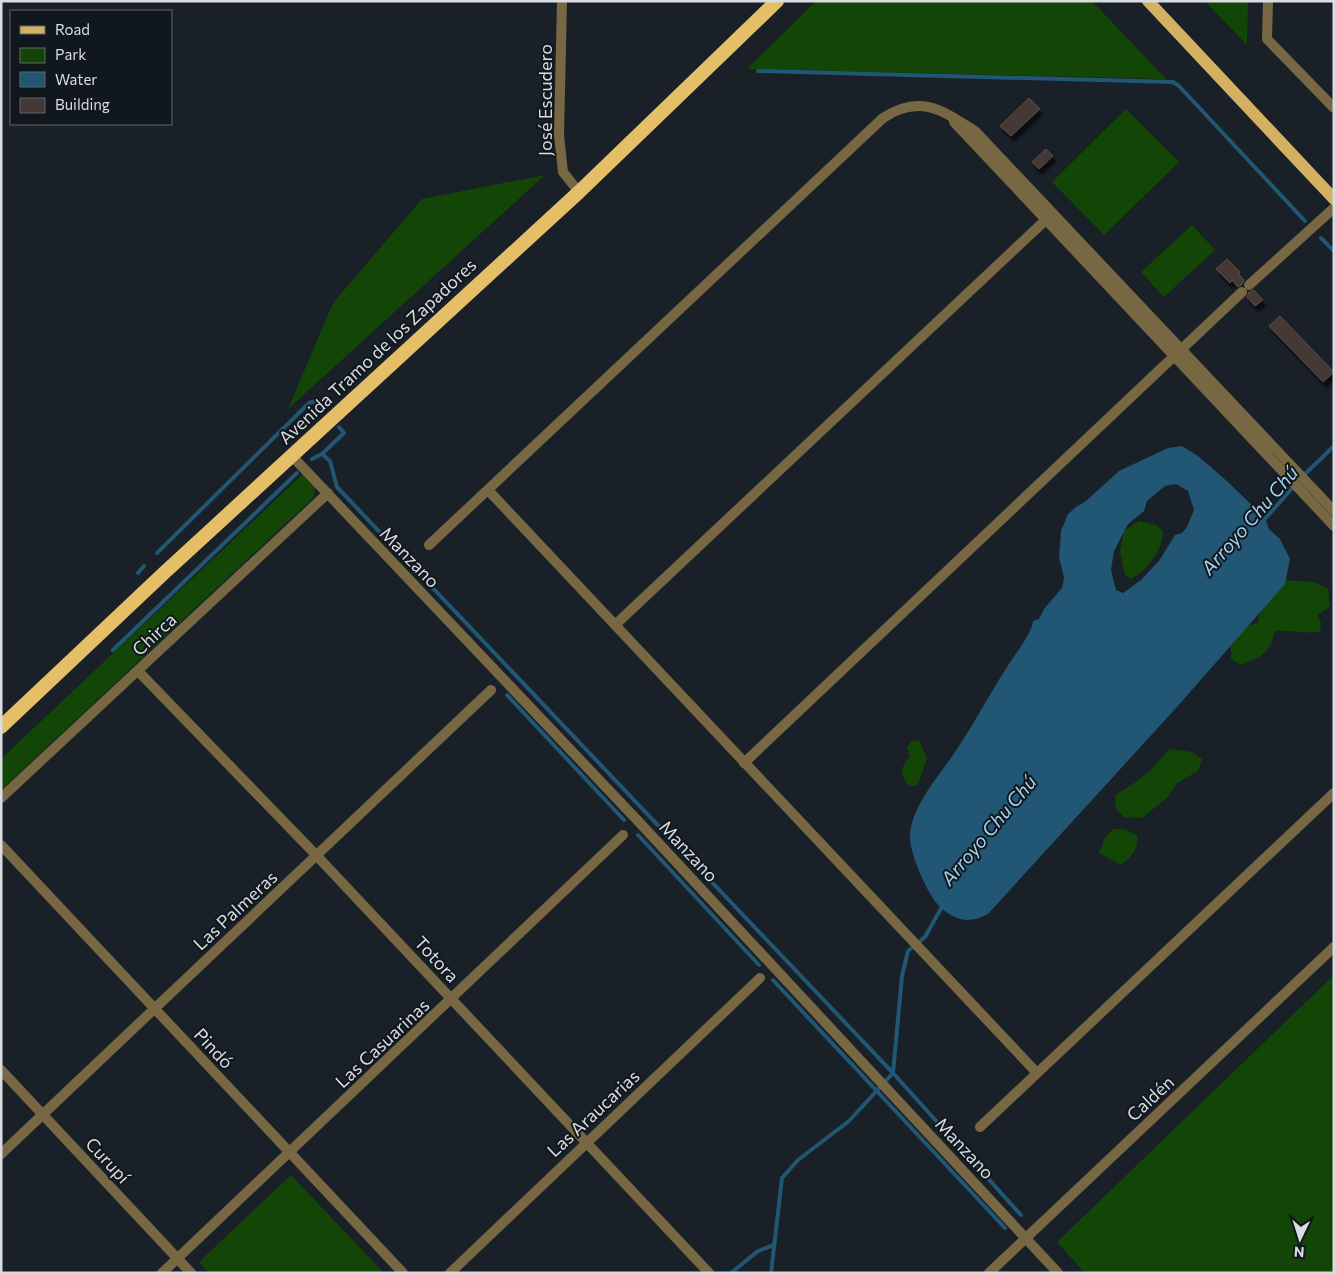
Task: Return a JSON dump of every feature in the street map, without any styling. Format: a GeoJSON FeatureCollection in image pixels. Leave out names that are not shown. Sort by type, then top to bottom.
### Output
{"type":"FeatureCollection","features":[{"type":"Feature","properties":{"kind":"highway","name":"Avenida Tramo de los Zapadores"},"geometry":{"type":"LineString","coordinates":[[1,727],[579,192],[777,1]]}},
{"type":"Feature","properties":{"kind":"main road"},"geometry":{"type":"LineString","coordinates":[[1148,1],[1334,198]]}},
{"type":"Feature","properties":{"kind":"street","name":"José Escudero"},"geometry":{"type":"LineString","coordinates":[[562,1],[559,135],[563,172],[579,192]]}},
{"type":"Feature","properties":{"kind":"street"},"geometry":{"type":"LineString","coordinates":[[1268,1],[1267,39],[1334,108]]}},
{"type":"Feature","properties":{"kind":"street"},"geometry":{"type":"LineString","coordinates":[[429,545],[883,118],[896,110],[911,106],[932,107],[947,113],[974,131],[1049,217],[1294,476],[1334,526]]}},
{"type":"Feature","properties":{"kind":"street"},"geometry":{"type":"LineString","coordinates":[[744,762],[1177,353],[1334,208]]}},
{"type":"Feature","properties":{"kind":"street"},"geometry":{"type":"LineString","coordinates":[[615,624],[1049,217]]}},
{"type":"Feature","properties":{"kind":"street","name":"Manzano"},"geometry":{"type":"LineString","coordinates":[[292,456],[878,1078],[1058,1273]]}},
{"type":"Feature","properties":{"kind":"street"},"geometry":{"type":"LineString","coordinates":[[1304,487],[1334,511]]}},
{"type":"Feature","properties":{"kind":"street"},"geometry":{"type":"LineString","coordinates":[[488,490],[1037,1073]]}},
{"type":"Feature","properties":{"kind":"street","name":"Chirca"},"geometry":{"type":"LineString","coordinates":[[1,798],[328,494]]}},
{"type":"Feature","properties":{"kind":"street","name":"Totora"},"geometry":{"type":"LineString","coordinates":[[138,671],[317,856],[709,1273]]}},
{"type":"Feature","properties":{"kind":"street","name":"Las Palmeras"},"geometry":{"type":"LineString","coordinates":[[1,1154],[491,690]]}},
{"type":"Feature","properties":{"kind":"street"},"geometry":{"type":"LineString","coordinates":[[980,1127],[1334,793]]}},
{"type":"Feature","properties":{"kind":"street","name":"Las Casuarinas"},"geometry":{"type":"LineString","coordinates":[[162,1273],[623,835]]}},
{"type":"Feature","properties":{"kind":"street","name":"Pindó"},"geometry":{"type":"LineString","coordinates":[[1,845],[403,1273]]}},
{"type":"Feature","properties":{"kind":"street","name":"Caldén"},"geometry":{"type":"LineString","coordinates":[[989,1273],[1334,947]]}},
{"type":"Feature","properties":{"kind":"street","name":"Las Araucarias"},"geometry":{"type":"LineString","coordinates":[[450,1273],[760,978]]}},
{"type":"Feature","properties":{"kind":"street","name":"Curupí"},"geometry":{"type":"LineString","coordinates":[[1,1070],[192,1273]]}},
{"type":"Feature","properties":{"kind":"green space"},"geometry":{"type":"Polygon","coordinates":[[[816,1],[1092,1],[1166,79],[747,69],[816,1]]]}},
{"type":"Feature","properties":{"kind":"green space"},"geometry":{"type":"Polygon","coordinates":[[[1205,1],[1248,1],[1247,45],[1205,1]]]}},
{"type":"Feature","properties":{"kind":"green space"},"geometry":{"type":"Polygon","coordinates":[[[1126,109],[1179,162],[1104,235],[1052,182],[1126,109]]]}},
{"type":"Feature","properties":{"kind":"green space"},"geometry":{"type":"Polygon","coordinates":[[[545,175],[288,409],[333,303],[422,199],[545,175]]]}},
{"type":"Feature","properties":{"kind":"green space"},"geometry":{"type":"Polygon","coordinates":[[[1192,225],[1215,250],[1164,297],[1141,272],[1192,225]]]}},
{"type":"Feature","properties":{"kind":"green space"},"geometry":{"type":"Polygon","coordinates":[[[303,474],[315,487],[313,498],[1,790],[1,759],[303,474]]]}},
{"type":"Feature","properties":{"kind":"green space"},"geometry":{"type":"Polygon","coordinates":[[[1139,521],[1156,525],[1163,532],[1160,546],[1153,559],[1131,579],[1125,575],[1120,552],[1124,531],[1139,521]]]}},
{"type":"Feature","properties":{"kind":"green space"},"geometry":{"type":"Polygon","coordinates":[[[1279,580],[1314,582],[1328,589],[1330,606],[1318,615],[1321,623],[1320,632],[1275,631],[1264,653],[1241,665],[1231,659],[1231,640],[1238,628],[1258,623],[1261,606],[1279,580]]]}},
{"type":"Feature","properties":{"kind":"green space"},"geometry":{"type":"Polygon","coordinates":[[[919,740],[927,758],[918,785],[910,786],[906,783],[902,772],[904,764],[910,757],[907,748],[911,742],[919,740]]]}},
{"type":"Feature","properties":{"kind":"green space"},"geometry":{"type":"Polygon","coordinates":[[[1169,749],[1192,752],[1202,759],[1198,771],[1177,783],[1167,798],[1142,818],[1124,817],[1116,809],[1115,795],[1145,775],[1169,749]]]}},
{"type":"Feature","properties":{"kind":"green space"},"geometry":{"type":"Polygon","coordinates":[[[1114,829],[1125,829],[1137,836],[1134,852],[1121,865],[1099,853],[1105,837],[1114,829]]]}},
{"type":"Feature","properties":{"kind":"green space"},"geometry":{"type":"Polygon","coordinates":[[[1334,975],[1334,1273],[1085,1273],[1057,1242],[1334,975]]]}},
{"type":"Feature","properties":{"kind":"green space"},"geometry":{"type":"Polygon","coordinates":[[[291,1175],[384,1273],[209,1273],[199,1262],[291,1175]]]}},
{"type":"Feature","properties":{"kind":"water"},"geometry":{"type":"Polygon","coordinates":[[[1182,446],[1198,456],[1265,518],[1269,529],[1280,539],[1290,559],[1285,584],[1176,708],[988,914],[969,920],[957,918],[946,912],[935,901],[915,862],[910,834],[916,812],[921,801],[962,741],[1030,632],[1033,621],[1039,619],[1044,609],[1062,588],[1064,578],[1059,557],[1061,531],[1068,514],[1086,501],[1119,471],[1168,448],[1182,446]],[[1176,484],[1165,486],[1147,501],[1144,511],[1128,524],[1114,551],[1111,570],[1116,590],[1123,593],[1141,580],[1159,561],[1175,535],[1182,533],[1187,527],[1194,510],[1188,491],[1176,484]]]}},
{"type":"Feature","properties":{"kind":"building"},"geometry":{"type":"Polygon","coordinates":[[[1029,98],[1040,109],[1011,136],[1000,126],[1029,98]]]}},
{"type":"Feature","properties":{"kind":"building"},"geometry":{"type":"Polygon","coordinates":[[[1046,149],[1053,156],[1039,169],[1032,162],[1046,149]]]}},
{"type":"Feature","properties":{"kind":"building"},"geometry":{"type":"Polygon","coordinates":[[[1227,259],[1240,272],[1239,274],[1244,280],[1242,285],[1238,287],[1232,280],[1230,283],[1216,269],[1227,259]]]}},
{"type":"Feature","properties":{"kind":"building"},"geometry":{"type":"Polygon","coordinates":[[[1254,290],[1263,300],[1255,306],[1247,297],[1249,292],[1254,290]]]}},
{"type":"Feature","properties":{"kind":"building"},"geometry":{"type":"Polygon","coordinates":[[[1280,316],[1334,372],[1323,382],[1269,326],[1280,316]]]}},
{"type":"Feature","properties":{"kind":"waterway"},"geometry":{"type":"LineString","coordinates":[[758,71],[1173,82],[1179,86],[1305,221]]}},
{"type":"Feature","properties":{"kind":"waterway"},"geometry":{"type":"LineString","coordinates":[[1321,238],[1334,251]]}},
{"type":"Feature","properties":{"kind":"waterway"},"geometry":{"type":"LineString","coordinates":[[157,553],[309,403],[316,401],[324,410]]}},
{"type":"Feature","properties":{"kind":"waterway"},"geometry":{"type":"LineString","coordinates":[[339,427],[344,433],[322,454],[330,461],[337,487],[893,1073],[1021,1215]]}},
{"type":"Feature","properties":{"kind":"waterway","name":"Arroyo Chu Chú"},"geometry":{"type":"LineString","coordinates":[[1303,476],[1334,446]]}},
{"type":"Feature","properties":{"kind":"waterway"},"geometry":{"type":"LineString","coordinates":[[312,459],[322,454]]}},
{"type":"Feature","properties":{"kind":"waterway"},"geometry":{"type":"LineString","coordinates":[[113,650],[297,473]]}},
{"type":"Feature","properties":{"kind":"waterway","name":"Arroyo Chu Chú"},"geometry":{"type":"LineString","coordinates":[[1263,521],[1295,485]]}},
{"type":"Feature","properties":{"kind":"waterway"},"geometry":{"type":"LineString","coordinates":[[138,573],[144,566]]}},
{"type":"Feature","properties":{"kind":"waterway"},"geometry":{"type":"LineString","coordinates":[[507,695],[624,820]]}},
{"type":"Feature","properties":{"kind":"waterway"},"geometry":{"type":"LineString","coordinates":[[638,835],[759,965]]}},
{"type":"Feature","properties":{"kind":"waterway","name":"Arroyo Chu Chú"},"geometry":{"type":"LineString","coordinates":[[771,1273],[782,1178],[798,1160],[849,1121],[893,1073],[902,976],[908,951],[925,937],[943,905]]}},
{"type":"Feature","properties":{"kind":"waterway"},"geometry":{"type":"LineString","coordinates":[[773,980],[1005,1228]]}},
{"type":"Feature","properties":{"kind":"waterway"},"geometry":{"type":"LineString","coordinates":[[731,1273],[758,1251],[774,1245]]}}]}
